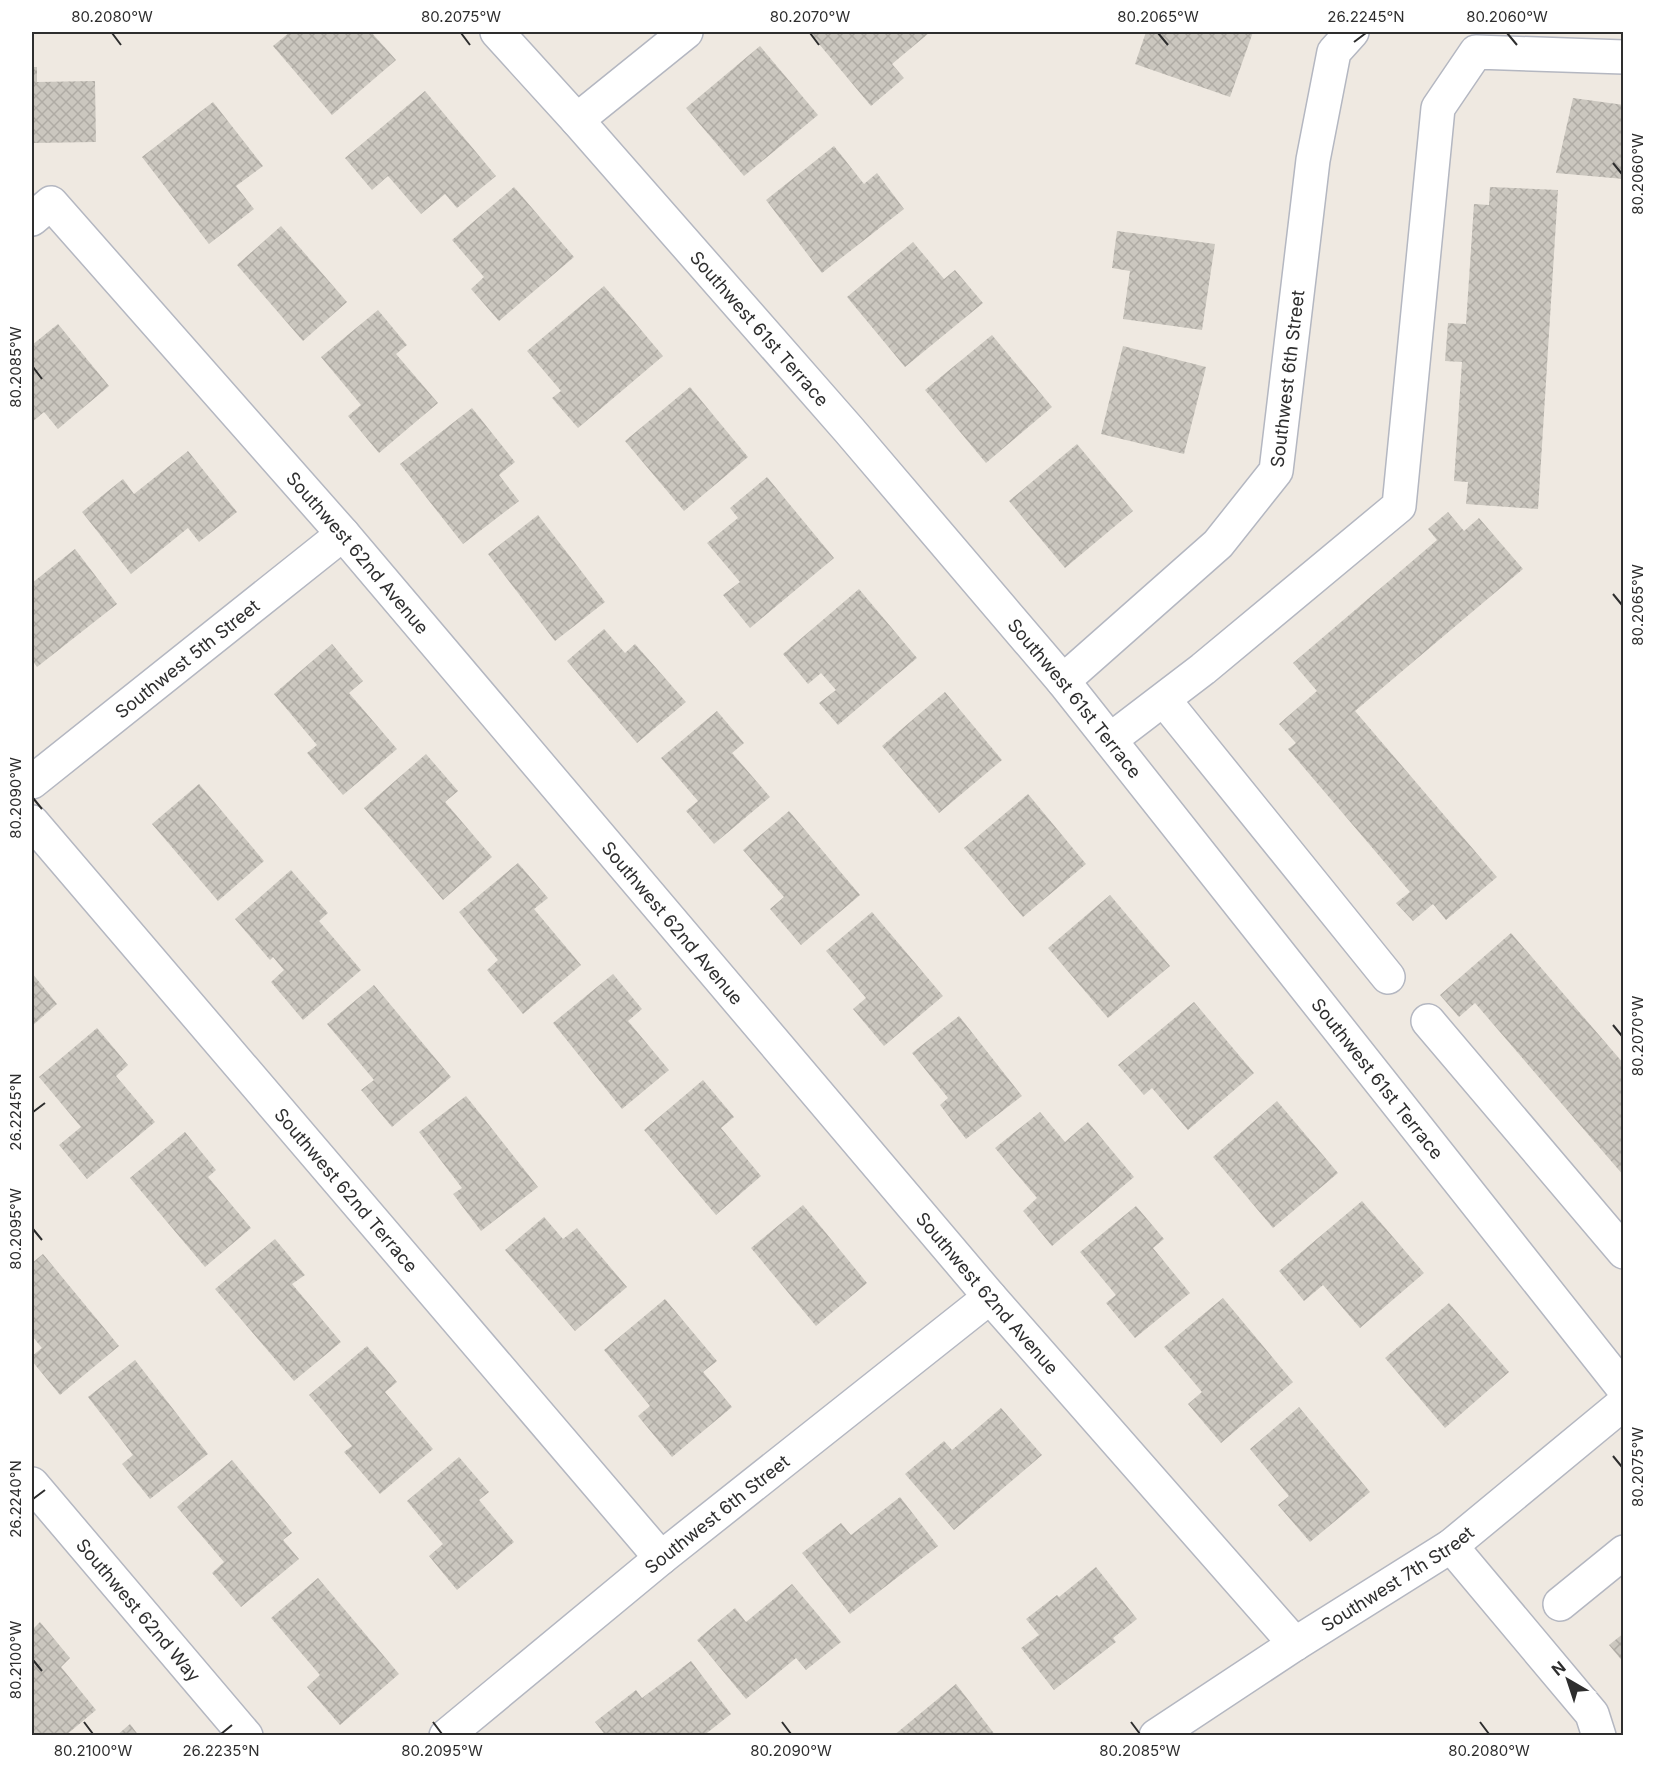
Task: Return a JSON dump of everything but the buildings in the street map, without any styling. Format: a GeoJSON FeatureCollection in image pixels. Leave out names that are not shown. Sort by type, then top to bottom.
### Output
{"type":"FeatureCollection","features":[{"type":"Feature","properties":{"kind":"street","name":"Southwest 61st Terrace"},"geometry":{"type":"LineString","coordinates":[[497,32],[578,120],[857,439],[1063,681],[1623,1389]]}},
{"type":"Feature","properties":{"kind":"street"},"geometry":{"type":"LineString","coordinates":[[578,120],[686,32]]}},
{"type":"Feature","properties":{"kind":"street","name":"Southwest 6th Street"},"geometry":{"type":"LineString","coordinates":[[1063,681],[1218,544],[1276,471],[1313,160],[1334,52],[1352,32]]}},
{"type":"Feature","properties":{"kind":"street"},"geometry":{"type":"LineString","coordinates":[[1110,740],[1203,669],[1399,506],[1438,108],[1476,52],[1623,57]]}},
{"type":"Feature","properties":{"kind":"street","name":"Southwest 62nd Avenue"},"geometry":{"type":"LineString","coordinates":[[41,211],[343,534],[990,1297],[1295,1644]]}},
{"type":"Feature","properties":{"kind":"street","name":"Southwest 5th Street"},"geometry":{"type":"LineString","coordinates":[[32,782],[343,534]]}},
{"type":"Feature","properties":{"kind":"street"},"geometry":{"type":"LineString","coordinates":[[1164,700],[1388,977]]}},
{"type":"Feature","properties":{"kind":"street","name":"Southwest 62nd Terrace"},"geometry":{"type":"LineString","coordinates":[[32,822],[661,1558]]}},
{"type":"Feature","properties":{"kind":"street"},"geometry":{"type":"LineString","coordinates":[[1428,1021],[1623,1252]]}},
{"type":"Feature","properties":{"kind":"street","name":"Southwest 6th Street"},"geometry":{"type":"LineString","coordinates":[[446,1736],[661,1558],[990,1297]]}},
{"type":"Feature","properties":{"kind":"street","name":"Southwest 7th Street"},"geometry":{"type":"LineString","coordinates":[[1156,1736],[1295,1644],[1450,1546],[1623,1403]]}},
{"type":"Feature","properties":{"kind":"street","name":"Southwest 62nd Way"},"geometry":{"type":"LineString","coordinates":[[32,1484],[246,1736]]}},
{"type":"Feature","properties":{"kind":"street"},"geometry":{"type":"LineString","coordinates":[[1450,1546],[1592,1714],[1599,1736]]}},
{"type":"Feature","properties":{"kind":"street"},"geometry":{"type":"LineString","coordinates":[[1560,1604],[1623,1552]]}}]}
